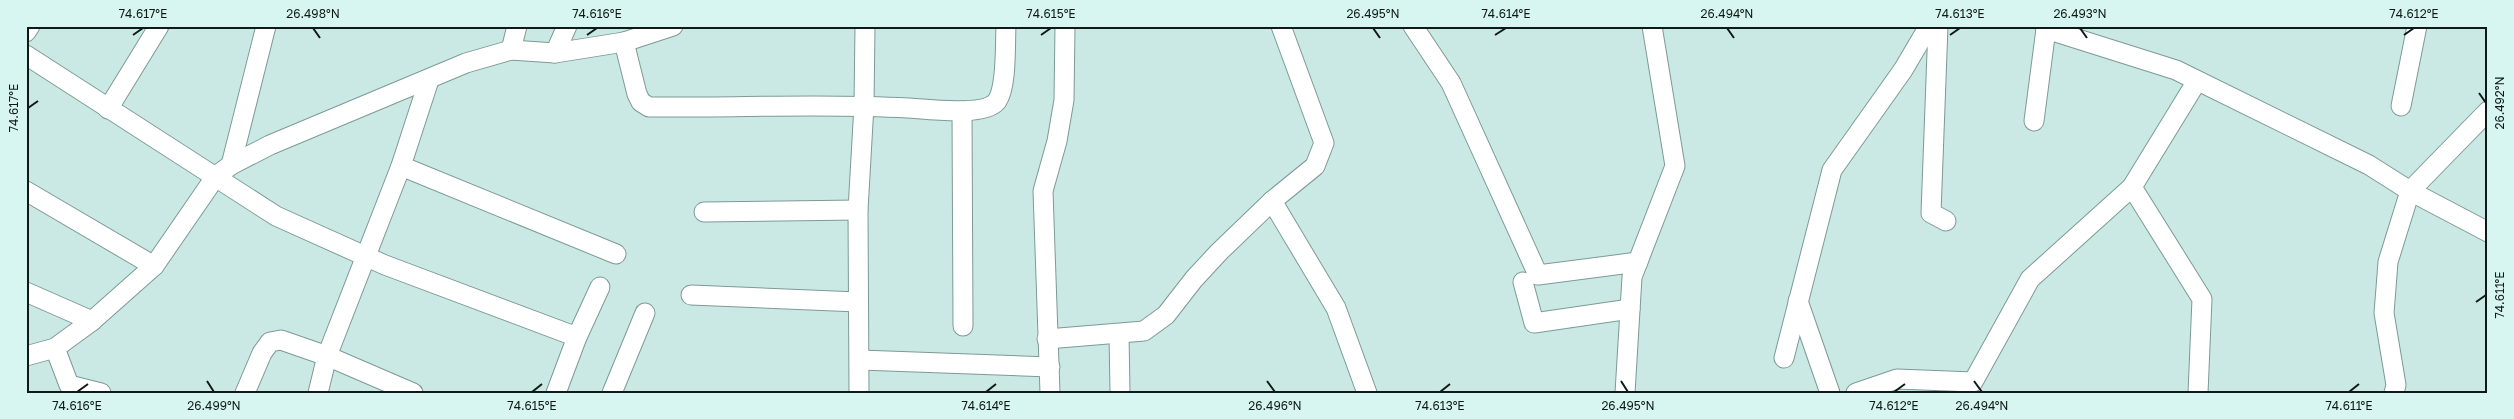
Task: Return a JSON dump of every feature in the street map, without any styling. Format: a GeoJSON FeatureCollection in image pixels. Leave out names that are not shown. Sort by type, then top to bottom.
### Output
{"type":"FeatureCollection","features":[{"type":"Feature","properties":{"kind":"street"},"geometry":{"type":"LineString","coordinates":[[26,32],[30,26]]}},
{"type":"Feature","properties":{"kind":"street"},"geometry":{"type":"LineString","coordinates":[[108,109],[159,26]]}},
{"type":"Feature","properties":{"kind":"street"},"geometry":{"type":"LineString","coordinates":[[26,356],[56,348],[92,321],[154,266],[224,171],[266,26]]}},
{"type":"Feature","properties":{"kind":"street"},"geometry":{"type":"LineString","coordinates":[[511,50],[517,26]]}},
{"type":"Feature","properties":{"kind":"street"},"geometry":{"type":"LineString","coordinates":[[555,53],[567,26]]}},
{"type":"Feature","properties":{"kind":"street"},"geometry":{"type":"LineString","coordinates":[[224,171],[270,145],[466,63],[511,50],[555,53],[624,42],[673,26]]}},
{"type":"Feature","properties":{"kind":"street"},"geometry":{"type":"LineString","coordinates":[[865,26],[864,105],[858,210],[860,378],[1050,367]]}},
{"type":"Feature","properties":{"kind":"street"},"geometry":{"type":"LineString","coordinates":[[624,42],[641,102],[649,107],[864,105],[962,111],[986,109],[996,102],[1002,88],[1006,26]]}},
{"type":"Feature","properties":{"kind":"street"},"geometry":{"type":"LineString","coordinates":[[1050,393],[1043,191],[1057,141],[1064,100],[1066,26]]}},
{"type":"Feature","properties":{"kind":"street"},"geometry":{"type":"LineString","coordinates":[[1047,339],[1144,331],[1166,315],[1194,279],[1272,201],[1315,166],[1324,143],[1281,26]]}},
{"type":"Feature","properties":{"kind":"street"},"geometry":{"type":"LineString","coordinates":[[1413,26],[1451,83],[1538,275],[1638,262]]}},
{"type":"Feature","properties":{"kind":"street"},"geometry":{"type":"LineString","coordinates":[[1625,393],[1632,277],[1675,166],[1652,26]]}},
{"type":"Feature","properties":{"kind":"street"},"geometry":{"type":"LineString","coordinates":[[1784,358],[1832,170],[1903,70],[1929,26]]}},
{"type":"Feature","properties":{"kind":"street"},"geometry":{"type":"LineString","coordinates":[[1938,26],[1930,213],[1946,220]]}},
{"type":"Feature","properties":{"kind":"street"},"geometry":{"type":"LineString","coordinates":[[2401,106],[2417,26]]}},
{"type":"Feature","properties":{"kind":"street"},"geometry":{"type":"LineString","coordinates":[[2034,121],[2045,28],[2176,70],[2369,165],[2410,192],[2488,232]]}},
{"type":"Feature","properties":{"kind":"street"},"geometry":{"type":"LineString","coordinates":[[26,55],[108,109],[224,171],[276,216],[364,257],[577,337]]}},
{"type":"Feature","properties":{"kind":"street"},"geometry":{"type":"LineString","coordinates":[[318,393],[327,356],[401,166],[429,80]]}},
{"type":"Feature","properties":{"kind":"street"},"geometry":{"type":"LineString","coordinates":[[1856,393],[1896,379],[1973,382],[2030,279],[2132,187],[2197,80]]}},
{"type":"Feature","properties":{"kind":"street"},"geometry":{"type":"LineString","coordinates":[[962,111],[963,326]]}},
{"type":"Feature","properties":{"kind":"street"},"geometry":{"type":"LineString","coordinates":[[2394,393],[2396,385],[2384,313],[2388,262],[2410,192],[2488,111]]}},
{"type":"Feature","properties":{"kind":"street"},"geometry":{"type":"LineString","coordinates":[[401,166],[616,254]]}},
{"type":"Feature","properties":{"kind":"street"},"geometry":{"type":"LineString","coordinates":[[2132,187],[2202,299],[2198,393]]}},
{"type":"Feature","properties":{"kind":"street"},"geometry":{"type":"LineString","coordinates":[[26,191],[154,266]]}},
{"type":"Feature","properties":{"kind":"street"},"geometry":{"type":"LineString","coordinates":[[1272,201],[1336,308],[1367,393]]}},
{"type":"Feature","properties":{"kind":"street"},"geometry":{"type":"LineString","coordinates":[[704,212],[858,210]]}},
{"type":"Feature","properties":{"kind":"street"},"geometry":{"type":"LineString","coordinates":[[1523,282],[1534,323],[1630,309]]}},
{"type":"Feature","properties":{"kind":"street"},"geometry":{"type":"LineString","coordinates":[[556,393],[577,337],[600,287]]}},
{"type":"Feature","properties":{"kind":"street"},"geometry":{"type":"LineString","coordinates":[[26,292],[92,321]]}},
{"type":"Feature","properties":{"kind":"street"},"geometry":{"type":"LineString","coordinates":[[691,295],[858,302]]}},
{"type":"Feature","properties":{"kind":"street"},"geometry":{"type":"LineString","coordinates":[[1798,301],[1830,393]]}},
{"type":"Feature","properties":{"kind":"street"},"geometry":{"type":"LineString","coordinates":[[612,393],[645,313]]}},
{"type":"Feature","properties":{"kind":"street"},"geometry":{"type":"LineString","coordinates":[[1119,334],[1120,393]]}},
{"type":"Feature","properties":{"kind":"street"},"geometry":{"type":"LineString","coordinates":[[245,393],[262,353],[270,342],[281,340],[327,356],[413,393]]}},
{"type":"Feature","properties":{"kind":"street"},"geometry":{"type":"LineString","coordinates":[[56,348],[70,389],[101,393]]}}]}
